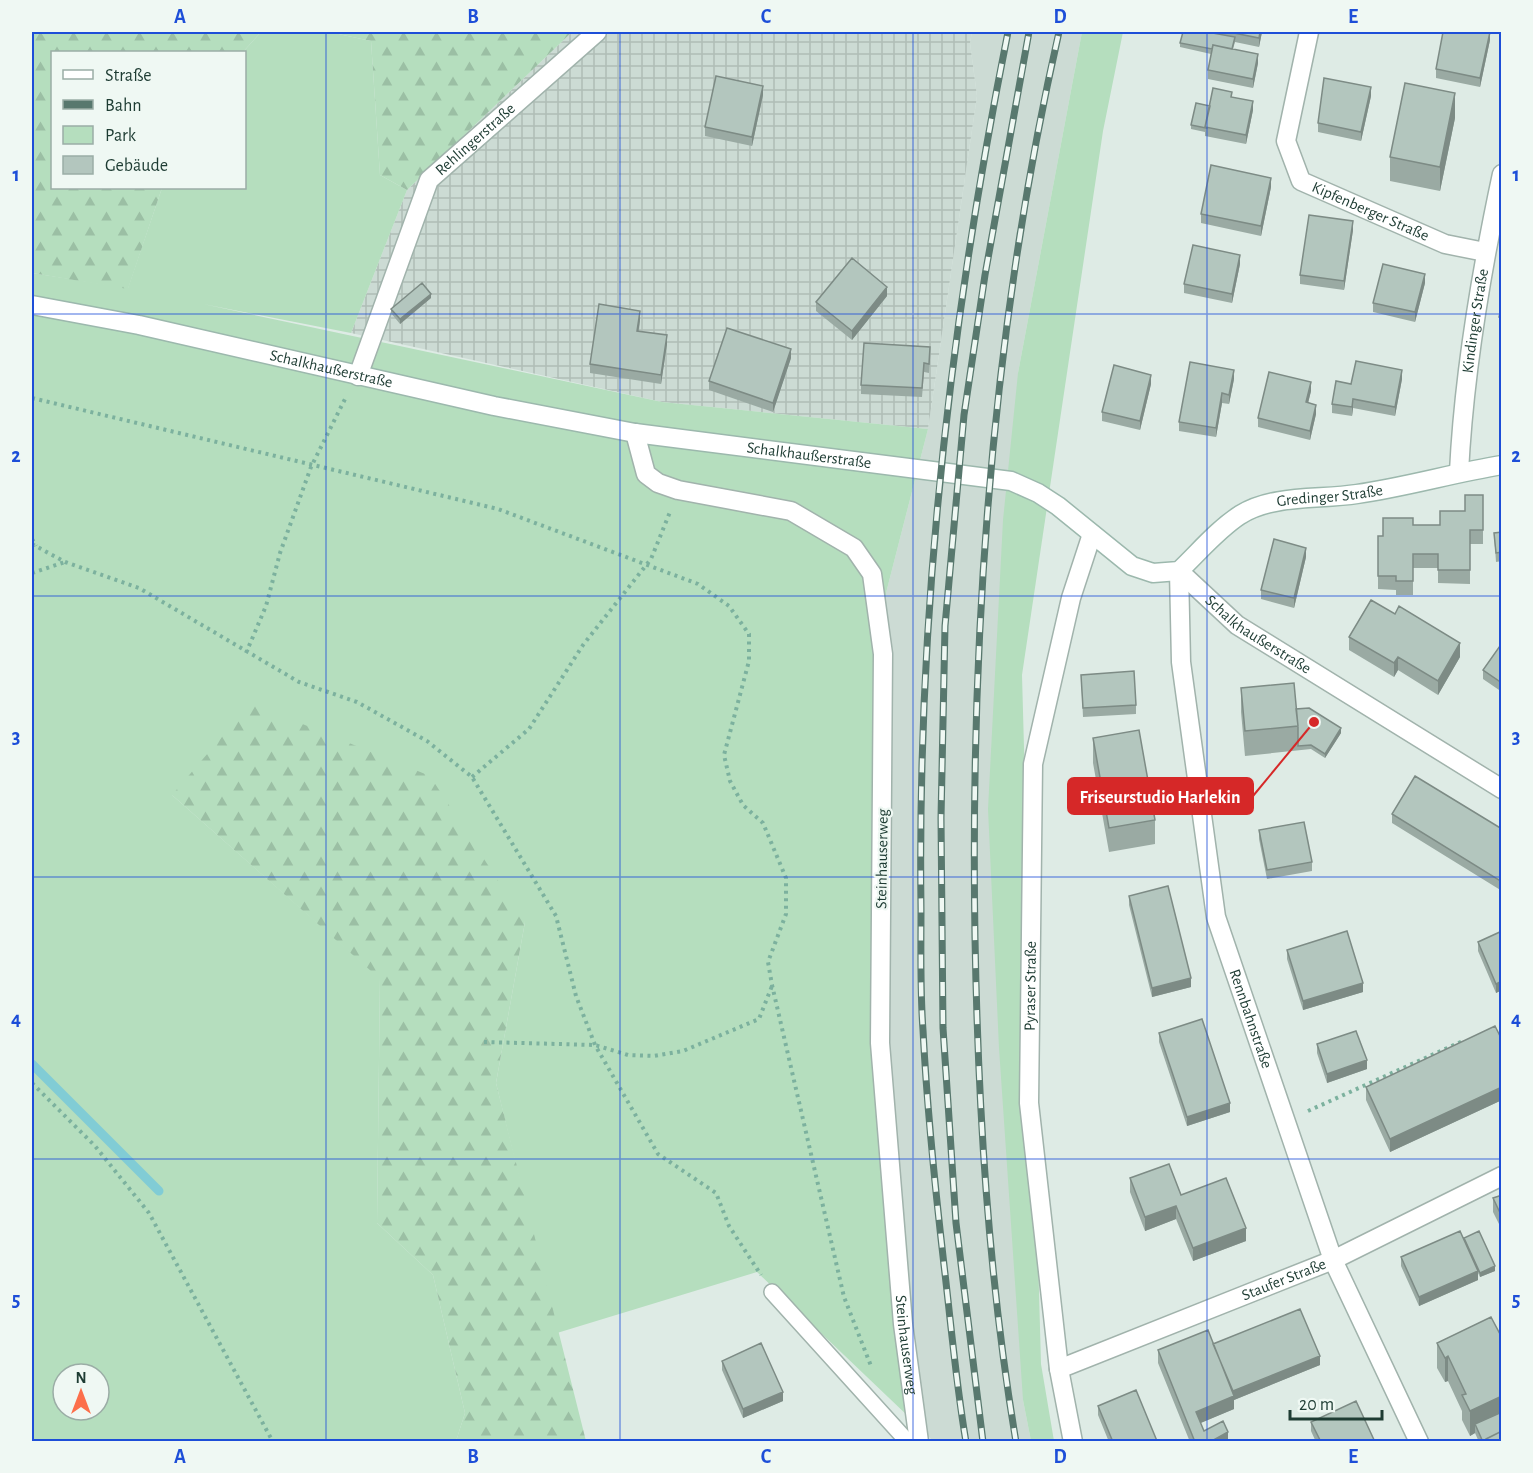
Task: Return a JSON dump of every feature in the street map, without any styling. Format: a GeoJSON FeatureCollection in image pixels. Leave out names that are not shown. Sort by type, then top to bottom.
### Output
{"type":"FeatureCollection","features":[{"type":"Feature","properties":{"kind":"street","name":"Rehlingerstraße"},"geometry":{"type":"LineString","coordinates":[[358,376],[429,180],[597,32]]}},
{"type":"Feature","properties":{"kind":"street","name":"Kipfenberger Straße"},"geometry":{"type":"LineString","coordinates":[[1309,32],[1286,141],[1301,181],[1444,244],[1485,252]]}},
{"type":"Feature","properties":{"kind":"street","name":"Kindinger Straße"},"geometry":{"type":"LineString","coordinates":[[1459,472],[1462,411],[1485,252],[1502,174]]}},
{"type":"Feature","properties":{"kind":"street","name":"Schalkhaußerstraße"},"geometry":{"type":"LineString","coordinates":[[32,304],[139,325],[358,376],[635,433],[1011,482],[1045,497],[1132,566],[1153,573],[1179,571],[1237,625],[1502,789]]}},
{"type":"Feature","properties":{"kind":"street","name":"Steinhauserweg"},"geometry":{"type":"LineString","coordinates":[[635,433],[646,474],[658,483],[678,490],[791,511],[854,548],[872,574],[883,654],[880,1043],[903,1324],[919,1442]]}},
{"type":"Feature","properties":{"kind":"street","name":"Gredinger Straße"},"geometry":{"type":"LineString","coordinates":[[1179,571],[1214,536],[1241,515],[1260,506],[1286,500],[1357,494],[1502,465]]}},
{"type":"Feature","properties":{"kind":"street","name":"Pyraser Straße"},"geometry":{"type":"LineString","coordinates":[[1073,1442],[1059,1369],[1029,1103],[1033,764],[1071,598],[1092,534]]}},
{"type":"Feature","properties":{"kind":"street","name":"Rennbahnstraße"},"geometry":{"type":"LineString","coordinates":[[1179,571],[1181,662],[1216,917],[1334,1260],[1419,1442]]}},
{"type":"Feature","properties":{"kind":"street","name":"Staufer Straße"},"geometry":{"type":"LineString","coordinates":[[1059,1369],[1334,1260],[1502,1176]]}},
{"type":"Feature","properties":{"kind":"lane"},"geometry":{"type":"LineString","coordinates":[[772,1292],[908,1442]]}},
{"type":"Feature","properties":{"kind":"path"},"geometry":{"type":"LineString","coordinates":[[246,652],[266,606],[280,553],[311,467],[358,376]]}},
{"type":"Feature","properties":{"kind":"path"},"geometry":{"type":"LineString","coordinates":[[32,398],[311,467],[498,509],[698,584],[729,606],[749,634],[749,661],[724,755],[730,781],[743,805],[763,823],[786,878],[786,914],[768,962],[772,985],[844,1297],[873,1371]]}},
{"type":"Feature","properties":{"kind":"path"},"geometry":{"type":"LineString","coordinates":[[472,777],[529,729],[583,645],[651,559],[678,490]]}},
{"type":"Feature","properties":{"kind":"path"},"geometry":{"type":"LineString","coordinates":[[32,538],[34,545],[65,562],[139,588],[299,682],[357,702],[427,741],[472,777],[556,916],[576,996],[595,1045],[658,1154],[717,1193],[729,1226],[772,1292]]}},
{"type":"Feature","properties":{"kind":"path"},"geometry":{"type":"LineString","coordinates":[[32,573],[65,562]]}},
{"type":"Feature","properties":{"kind":"path"},"geometry":{"type":"LineString","coordinates":[[484,1042],[595,1045],[628,1055],[654,1056],[683,1051],[759,1019],[772,985]]}},
{"type":"Feature","properties":{"kind":"path"},"geometry":{"type":"LineString","coordinates":[[1286,1121],[1465,1040]]}},
{"type":"Feature","properties":{"kind":"path"},"geometry":{"type":"LineString","coordinates":[[32,1083],[95,1146],[149,1213],[273,1442]]}},
{"type":"Feature","properties":{"kind":"shaded area"},"geometry":{"type":"Polygon","coordinates":[[[572,32],[972,32],[970,43],[977,96],[928,429],[662,402],[351,333],[407,190],[572,32]]]}},
{"type":"Feature","properties":{"kind":"shaded area"},"geometry":{"type":"Polygon","coordinates":[[[972,32],[1082,32],[1018,373],[1023,1400],[1031,1441],[933,1441],[910,1418],[883,930],[886,593],[928,429],[977,96],[970,43],[972,32]]]}},
{"type":"Feature","properties":{"kind":"green space"},"geometry":{"type":"Polygon","coordinates":[[[32,32],[261,32],[244,51],[51,51],[51,189],[162,189],[128,289],[32,273],[32,32]]]}},
{"type":"Feature","properties":{"kind":"green space"},"geometry":{"type":"Polygon","coordinates":[[[261,32],[329,32],[371,41],[380,175],[407,190],[351,333],[203,304],[662,402],[928,429],[886,593],[883,930],[910,1418],[757,1272],[557,1333],[496,1083],[525,922],[172,795],[380,978],[377,1223],[433,1275],[465,1413],[456,1441],[32,1441],[32,273],[128,288],[162,189],[246,189],[246,51],[244,51],[261,32]]]}},
{"type":"Feature","properties":{"kind":"green space"},"geometry":{"type":"Polygon","coordinates":[[[329,32],[572,32],[407,190],[380,175],[371,41],[329,32]]]}},
{"type":"Feature","properties":{"kind":"green space"},"geometry":{"type":"Polygon","coordinates":[[[1082,32],[1123,32],[1103,131],[1022,675],[1041,1364],[1054,1441],[1031,1441],[1023,1400],[999,1048],[988,809],[1003,520],[1018,373],[1082,32]]]}},
{"type":"Feature","properties":{"kind":"green space"},"geometry":{"type":"Polygon","coordinates":[[[251,703],[430,776],[525,922],[496,1083],[586,1441],[456,1441],[465,1413],[433,1275],[377,1223],[380,979],[172,795],[251,703]]]}},
{"type":"Feature","properties":{"kind":"building"},"geometry":{"type":"Polygon","coordinates":[[[1183,32],[1207,32],[1235,37],[1232,49],[1213,45],[1212,49],[1180,43],[1183,32]]]}},
{"type":"Feature","properties":{"kind":"building"},"geometry":{"type":"Polygon","coordinates":[[[1229,32],[1260,32],[1259,38],[1229,32]]]}},
{"type":"Feature","properties":{"kind":"building"},"geometry":{"type":"Polygon","coordinates":[[[1443,32],[1490,32],[1480,78],[1436,69],[1443,32]]]}},
{"type":"Feature","properties":{"kind":"building"},"geometry":{"type":"Polygon","coordinates":[[[1213,45],[1258,54],[1253,79],[1208,70],[1213,45]]]}},
{"type":"Feature","properties":{"kind":"building"},"geometry":{"type":"Polygon","coordinates":[[[716,76],[763,86],[752,137],[705,127],[716,76]]]}},
{"type":"Feature","properties":{"kind":"building"},"geometry":{"type":"Polygon","coordinates":[[[1324,78],[1371,87],[1361,132],[1318,123],[1324,78]]]}},
{"type":"Feature","properties":{"kind":"building"},"geometry":{"type":"Polygon","coordinates":[[[1405,83],[1455,93],[1440,167],[1390,157],[1405,83]]]}},
{"type":"Feature","properties":{"kind":"building"},"geometry":{"type":"Polygon","coordinates":[[[1213,88],[1232,92],[1231,97],[1253,101],[1246,135],[1205,127],[1213,88]]]}},
{"type":"Feature","properties":{"kind":"building"},"geometry":{"type":"Polygon","coordinates":[[[1196,103],[1210,106],[1206,128],[1191,125],[1196,103]]]}},
{"type":"Feature","properties":{"kind":"building"},"geometry":{"type":"Polygon","coordinates":[[[1211,165],[1271,178],[1261,226],[1201,214],[1211,165]]]}},
{"type":"Feature","properties":{"kind":"building"},"geometry":{"type":"Polygon","coordinates":[[[1309,215],[1353,221],[1344,281],[1300,275],[1309,215]]]}},
{"type":"Feature","properties":{"kind":"building"},"geometry":{"type":"Polygon","coordinates":[[[1193,245],[1240,255],[1232,294],[1184,284],[1193,245]]]}},
{"type":"Feature","properties":{"kind":"building"},"geometry":{"type":"Polygon","coordinates":[[[852,258],[887,287],[852,331],[816,302],[852,258]]]}},
{"type":"Feature","properties":{"kind":"building"},"geometry":{"type":"Polygon","coordinates":[[[1383,264],[1425,274],[1415,312],[1373,303],[1383,264]]]}},
{"type":"Feature","properties":{"kind":"building"},"geometry":{"type":"Polygon","coordinates":[[[422,283],[431,294],[400,319],[391,309],[422,283]]]}},
{"type":"Feature","properties":{"kind":"building"},"geometry":{"type":"Polygon","coordinates":[[[599,304],[640,311],[637,331],[667,335],[661,375],[590,364],[599,304]]]}},
{"type":"Feature","properties":{"kind":"building"},"geometry":{"type":"Polygon","coordinates":[[[727,328],[791,349],[773,403],[709,381],[727,328]]]}},
{"type":"Feature","properties":{"kind":"building"},"geometry":{"type":"Polygon","coordinates":[[[864,343],[930,347],[929,364],[924,363],[922,388],[861,385],[864,343]]]}},
{"type":"Feature","properties":{"kind":"building"},"geometry":{"type":"Polygon","coordinates":[[[1356,361],[1402,370],[1395,407],[1353,399],[1352,407],[1332,404],[1336,381],[1351,384],[1356,361]]]}},
{"type":"Feature","properties":{"kind":"building"},"geometry":{"type":"Polygon","coordinates":[[[1190,362],[1234,370],[1229,395],[1222,393],[1216,428],[1179,422],[1190,362]]]}},
{"type":"Feature","properties":{"kind":"building"},"geometry":{"type":"Polygon","coordinates":[[[1114,365],[1151,375],[1140,421],[1102,412],[1114,365]]]}},
{"type":"Feature","properties":{"kind":"building"},"geometry":{"type":"Polygon","coordinates":[[[1269,372],[1311,382],[1306,402],[1316,405],[1310,431],[1258,418],[1269,372]]]}},
{"type":"Feature","properties":{"kind":"building"},"geometry":{"type":"Polygon","coordinates":[[[1465,495],[1483,495],[1483,530],[1470,530],[1470,570],[1438,570],[1438,554],[1413,554],[1413,581],[1396,581],[1396,576],[1378,576],[1378,536],[1383,536],[1383,518],[1413,518],[1413,525],[1440,525],[1440,511],[1465,511],[1465,495]]]}},
{"type":"Feature","properties":{"kind":"building"},"geometry":{"type":"Polygon","coordinates":[[[1502,532],[1502,552],[1496,553],[1494,533],[1502,532]]]}},
{"type":"Feature","properties":{"kind":"building"},"geometry":{"type":"Polygon","coordinates":[[[1274,539],[1306,548],[1294,598],[1261,590],[1274,539]]]}},
{"type":"Feature","properties":{"kind":"building"},"geometry":{"type":"Polygon","coordinates":[[[1371,600],[1395,614],[1399,606],[1460,643],[1438,681],[1398,657],[1394,663],[1349,637],[1371,600]]]}},
{"type":"Feature","properties":{"kind":"building"},"geometry":{"type":"Polygon","coordinates":[[[1502,643],[1502,683],[1483,670],[1502,643]]]}},
{"type":"Feature","properties":{"kind":"building"},"geometry":{"type":"Polygon","coordinates":[[[1134,671],[1136,705],[1083,708],[1081,675],[1134,671]]]}},
{"type":"Feature","properties":{"kind":"building"},"geometry":{"type":"Polygon","coordinates":[[[1294,683],[1298,726],[1245,731],[1241,688],[1294,683]]]}},
{"type":"Feature","properties":{"kind":"building"},"geometry":{"type":"Polygon","coordinates":[[[1309,708],[1341,728],[1325,754],[1311,745],[1298,746],[1296,709],[1309,708]]]}},
{"type":"Feature","properties":{"kind":"building"},"geometry":{"type":"Polygon","coordinates":[[[1139,730],[1155,820],[1109,828],[1093,738],[1139,730]]]}},
{"type":"Feature","properties":{"kind":"building"},"geometry":{"type":"Polygon","coordinates":[[[1415,776],[1502,829],[1502,882],[1392,814],[1415,776]]]}},
{"type":"Feature","properties":{"kind":"building"},"geometry":{"type":"Polygon","coordinates":[[[1304,822],[1312,862],[1267,870],[1259,830],[1304,822]]]}},
{"type":"Feature","properties":{"kind":"building"},"geometry":{"type":"Polygon","coordinates":[[[1168,886],[1191,978],[1152,988],[1129,896],[1168,886]]]}},
{"type":"Feature","properties":{"kind":"building"},"geometry":{"type":"Polygon","coordinates":[[[1347,931],[1363,983],[1303,1001],[1287,950],[1347,931]]]}},
{"type":"Feature","properties":{"kind":"building"},"geometry":{"type":"Polygon","coordinates":[[[1502,931],[1502,981],[1496,984],[1478,942],[1502,931]]]}},
{"type":"Feature","properties":{"kind":"building"},"geometry":{"type":"Polygon","coordinates":[[[1202,1019],[1230,1103],[1187,1117],[1159,1033],[1202,1019]]]}},
{"type":"Feature","properties":{"kind":"building"},"geometry":{"type":"Polygon","coordinates":[[[1495,1026],[1502,1040],[1502,1087],[1390,1139],[1366,1087],[1495,1026]]]}},
{"type":"Feature","properties":{"kind":"building"},"geometry":{"type":"Polygon","coordinates":[[[1356,1031],[1367,1060],[1327,1074],[1317,1044],[1356,1031]]]}},
{"type":"Feature","properties":{"kind":"building"},"geometry":{"type":"Polygon","coordinates":[[[1169,1164],[1181,1195],[1226,1178],[1246,1228],[1193,1248],[1176,1206],[1145,1217],[1130,1178],[1169,1164]]]}},
{"type":"Feature","properties":{"kind":"building"},"geometry":{"type":"Polygon","coordinates":[[[1502,1195],[1502,1217],[1493,1198],[1502,1195]]]}},
{"type":"Feature","properties":{"kind":"building"},"geometry":{"type":"Polygon","coordinates":[[[1460,1231],[1478,1271],[1419,1297],[1401,1257],[1460,1231]]]}},
{"type":"Feature","properties":{"kind":"building"},"geometry":{"type":"Polygon","coordinates":[[[1479,1231],[1495,1266],[1480,1273],[1464,1238],[1479,1231]]]}},
{"type":"Feature","properties":{"kind":"building"},"geometry":{"type":"Polygon","coordinates":[[[1300,1309],[1320,1356],[1233,1391],[1213,1344],[1300,1309]]]}},
{"type":"Feature","properties":{"kind":"building"},"geometry":{"type":"Polygon","coordinates":[[[1491,1317],[1502,1338],[1502,1396],[1470,1411],[1462,1395],[1466,1394],[1448,1356],[1445,1358],[1437,1343],[1491,1317]]]}},
{"type":"Feature","properties":{"kind":"building"},"geometry":{"type":"Polygon","coordinates":[[[1208,1330],[1234,1396],[1196,1412],[1204,1431],[1223,1421],[1228,1432],[1210,1442],[1195,1442],[1158,1350],[1208,1330]]]}},
{"type":"Feature","properties":{"kind":"building"},"geometry":{"type":"Polygon","coordinates":[[[761,1343],[783,1392],[743,1409],[722,1361],[761,1343]]]}},
{"type":"Feature","properties":{"kind":"building"},"geometry":{"type":"Polygon","coordinates":[[[1136,1390],[1157,1441],[1113,1442],[1098,1406],[1136,1390]]]}},
{"type":"Feature","properties":{"kind":"building"},"geometry":{"type":"Polygon","coordinates":[[[1356,1401],[1375,1442],[1321,1442],[1311,1422],[1356,1401]]]}},
{"type":"Feature","properties":{"kind":"building"},"geometry":{"type":"Polygon","coordinates":[[[1502,1412],[1502,1431],[1483,1442],[1475,1424],[1502,1412]]]}},
{"type":"Feature","properties":{"kind":"building"},"geometry":{"type":"Polygon","coordinates":[[[1502,1431],[1502,1442],[1487,1442],[1486,1439],[1502,1431]]]}},
{"type":"Feature","properties":{"kind":"waterway"},"geometry":{"type":"LineString","coordinates":[[32,1064],[159,1191]]}},
{"type":"Feature","properties":{"kind":"railway"},"geometry":{"type":"LineString","coordinates":[[966,1442],[956,1376],[927,1089],[921,985],[921,798],[931,578],[941,468],[969,249],[1008,32]]}},
{"type":"Feature","properties":{"kind":"railway"},"geometry":{"type":"LineString","coordinates":[[983,1442],[956,1223],[943,1028],[941,818],[945,626],[964,415],[985,275],[1029,32]]}},
{"type":"Feature","properties":{"kind":"railway"},"geometry":{"type":"LineString","coordinates":[[1016,1442],[998,1316],[982,1127],[975,938],[974,824],[977,710],[990,482],[1002,368],[1017,255],[1036,143],[1059,32]]}},
{"type":"Feature","properties":{"kind":"place","name":"Friseurstudio Harlekin"},"geometry":{"type":"Point","coordinates":[1314,722]}}]}
